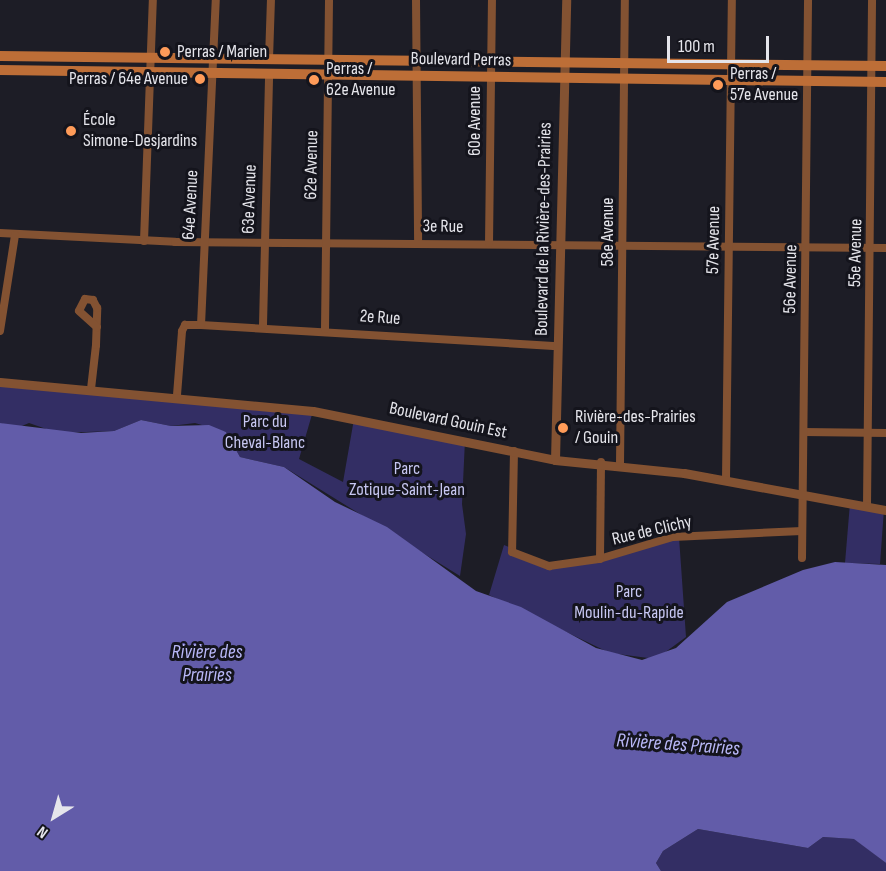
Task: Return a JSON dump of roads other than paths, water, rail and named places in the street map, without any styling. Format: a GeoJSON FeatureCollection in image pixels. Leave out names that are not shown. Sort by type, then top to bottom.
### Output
{"type":"FeatureCollection","features":[{"type":"Feature","properties":{"kind":"main road","name":"Boulevard Perras"},"geometry":{"type":"LineString","coordinates":[[0,56],[886,66]]}},
{"type":"Feature","properties":{"kind":"main road","name":"Boulevard Perras"},"geometry":{"type":"LineString","coordinates":[[0,70],[886,82]]}},
{"type":"Feature","properties":{"kind":"street"},"geometry":{"type":"LineString","coordinates":[[144,241],[153,57],[153,0]]}},
{"type":"Feature","properties":{"kind":"street","name":"64e Avenue"},"geometry":{"type":"LineString","coordinates":[[201,325],[216,0]]}},
{"type":"Feature","properties":{"kind":"street"},"geometry":{"type":"LineString","coordinates":[[269,59],[271,0]]}},
{"type":"Feature","properties":{"kind":"street","name":"62e Avenue"},"geometry":{"type":"LineString","coordinates":[[325,329],[329,0]]}},
{"type":"Feature","properties":{"kind":"street"},"geometry":{"type":"LineString","coordinates":[[417,0],[418,242]]}},
{"type":"Feature","properties":{"kind":"street","name":"60e Avenue"},"geometry":{"type":"LineString","coordinates":[[489,243],[492,0]]}},
{"type":"Feature","properties":{"kind":"street","name":"Boulevard de la Rivière-des-Prairies"},"geometry":{"type":"LineString","coordinates":[[555,460],[566,0]]}},
{"type":"Feature","properties":{"kind":"street","name":"58e Avenue"},"geometry":{"type":"LineString","coordinates":[[620,464],[626,0]]}},
{"type":"Feature","properties":{"kind":"street","name":"57e Avenue"},"geometry":{"type":"LineString","coordinates":[[726,479],[732,0]]}},
{"type":"Feature","properties":{"kind":"street","name":"56e Avenue"},"geometry":{"type":"LineString","coordinates":[[802,558],[808,0]]}},
{"type":"Feature","properties":{"kind":"street","name":"55e Avenue"},"geometry":{"type":"LineString","coordinates":[[867,506],[872,0]]}},
{"type":"Feature","properties":{"kind":"street","name":"63e Avenue"},"geometry":{"type":"LineString","coordinates":[[263,325],[269,74]]}},
{"type":"Feature","properties":{"kind":"street","name":"3e Rue"},"geometry":{"type":"LineString","coordinates":[[0,233],[144,241],[886,248]]}},
{"type":"Feature","properties":{"kind":"street"},"geometry":{"type":"LineString","coordinates":[[0,331],[15,235]]}},
{"type":"Feature","properties":{"kind":"street"},"geometry":{"type":"LineString","coordinates":[[177,395],[182,331],[185,325],[201,325]]}},
{"type":"Feature","properties":{"kind":"street","name":"2e Rue"},"geometry":{"type":"LineString","coordinates":[[201,325],[263,325],[557,346]]}},
{"type":"Feature","properties":{"kind":"street"},"geometry":{"type":"LineString","coordinates":[[92,389],[97,327]]}},
{"type":"Feature","properties":{"kind":"street","name":"Boulevard Gouin Est"},"geometry":{"type":"LineString","coordinates":[[0,382],[177,395],[313,411],[555,460],[620,464],[726,479],[886,510]]}},
{"type":"Feature","properties":{"kind":"street"},"geometry":{"type":"LineString","coordinates":[[804,432],[886,433]]}},
{"type":"Feature","properties":{"kind":"street","name":"Rue de Clichy"},"geometry":{"type":"LineString","coordinates":[[514,451],[512,552],[549,566],[600,559],[673,537],[802,531]]}},
{"type":"Feature","properties":{"kind":"street"},"geometry":{"type":"LineString","coordinates":[[600,559],[601,462]]}},
{"type":"Feature","properties":{"kind":"water","name":"Rivière des Prairies"},"geometry":{"type":"Polygon","coordinates":[[[141,420],[171,426],[209,425],[226,432],[240,457],[284,467],[335,502],[387,527],[476,591],[521,607],[596,648],[642,660],[676,648],[727,602],[803,570],[835,562],[886,565],[886,863],[854,839],[823,837],[808,848],[698,829],[663,851],[656,863],[661,871],[0,871],[0,423],[81,433],[114,431],[141,420]]]}},
{"type":"Feature","properties":{"kind":"place","name":"Perras / Marien"},"geometry":{"type":"Point","coordinates":[165,52]}},
{"type":"Feature","properties":{"kind":"place","name":"Perras / 64e Avenue"},"geometry":{"type":"Point","coordinates":[200,79]}},
{"type":"Feature","properties":{"kind":"place","name":"Perras / 62e Avenue"},"geometry":{"type":"Point","coordinates":[314,80]}},
{"type":"Feature","properties":{"kind":"place","name":"Perras / 57e Avenue"},"geometry":{"type":"Point","coordinates":[718,85]}},
{"type":"Feature","properties":{"kind":"place","name":"École Simone-Desjardins"},"geometry":{"type":"Point","coordinates":[71,131]}},
{"type":"Feature","properties":{"kind":"place","name":"Rivière-des-Prairies / Gouin"},"geometry":{"type":"Point","coordinates":[563,428]}},
{"type":"Feature","properties":{"kind":"park label","name":"Parc du Cheval-Blanc"},"geometry":{"type":"Point","coordinates":[265,433]}},
{"type":"Feature","properties":{"kind":"park label","name":"Parc Zotique-Saint-Jean"},"geometry":{"type":"Point","coordinates":[407,480]}},
{"type":"Feature","properties":{"kind":"park label","name":"Parc Moulin-du-Rapide"},"geometry":{"type":"Point","coordinates":[629,603]}}]}
